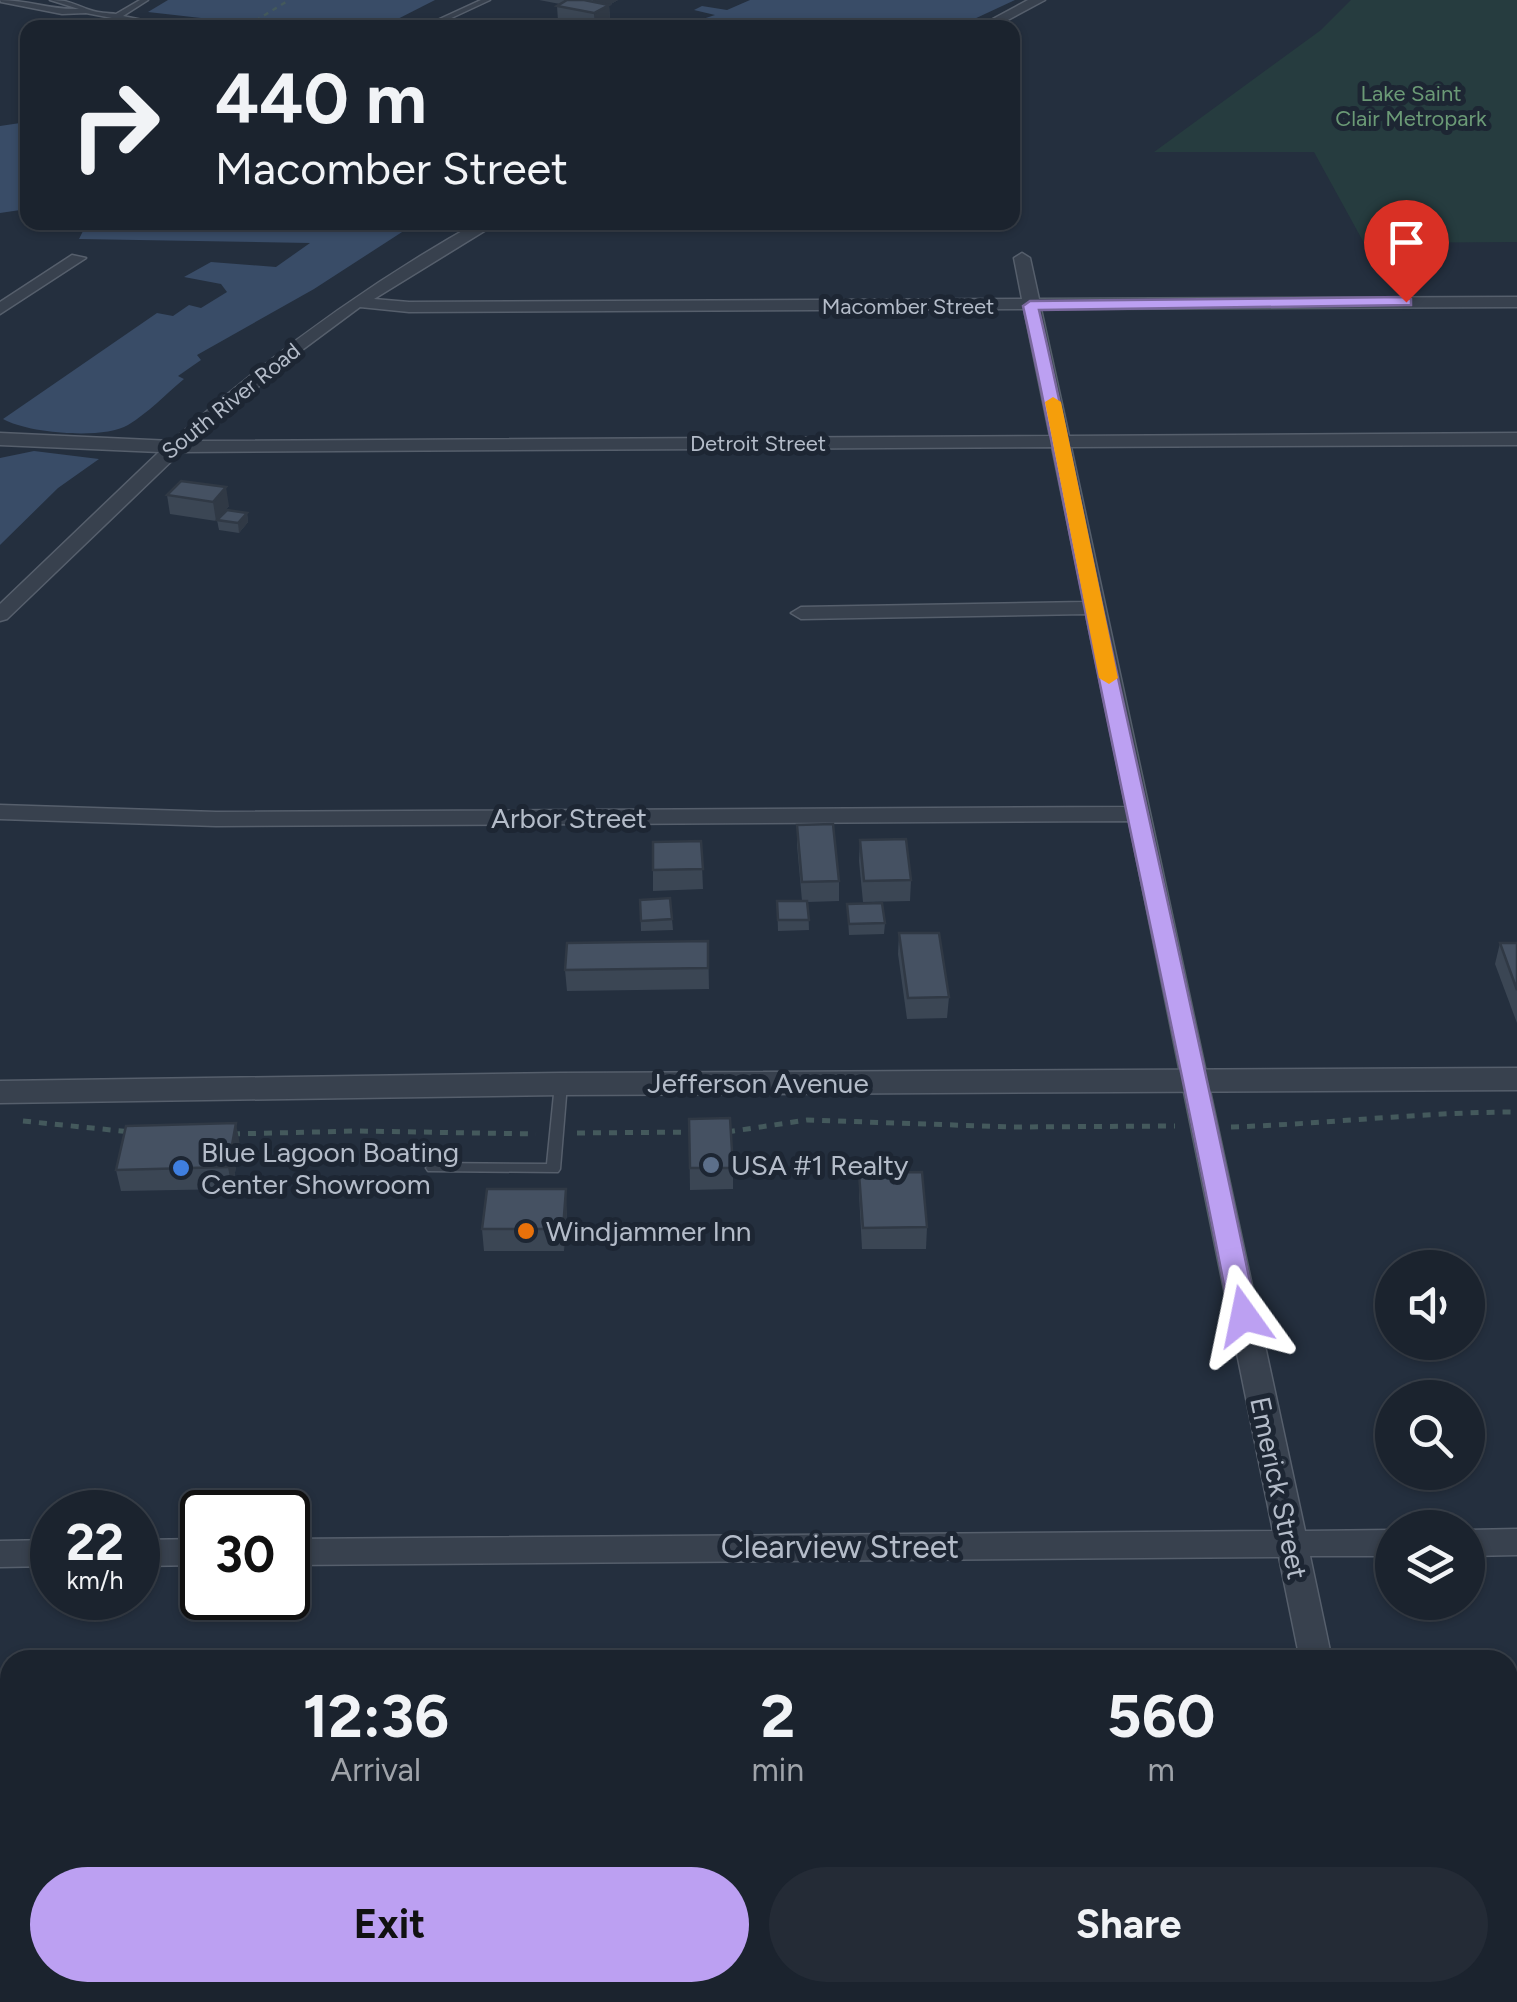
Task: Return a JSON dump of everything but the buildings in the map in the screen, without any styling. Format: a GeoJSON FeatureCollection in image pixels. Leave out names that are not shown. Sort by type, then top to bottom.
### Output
{"type":"FeatureCollection","features":[{"type":"Feature","properties":{"kind":"street"},"geometry":{"type":"LineString","coordinates":[[998,20],[1038,0]]}},
{"type":"Feature","properties":{"kind":"street","name":"South River Road"},"geometry":{"type":"LineString","coordinates":[[0,616],[174,446],[258,374],[358,302],[477,230]]}},
{"type":"Feature","properties":{"kind":"street"},"geometry":{"type":"LineString","coordinates":[[0,310],[78,258]]}},
{"type":"Feature","properties":{"kind":"street","name":"Emerick Street"},"geometry":{"type":"LineString","coordinates":[[1022,258],[1314,1650]]}},
{"type":"Feature","properties":{"kind":"street","name":"Macomber Street"},"geometry":{"type":"LineString","coordinates":[[358,302],[409,307],[1517,302]]}},
{"type":"Feature","properties":{"kind":"street","name":"Detroit Street"},"geometry":{"type":"LineString","coordinates":[[0,440],[130,447],[1517,439]]}},
{"type":"Feature","properties":{"kind":"street"},"geometry":{"type":"LineString","coordinates":[[801,614],[1094,608]]}},
{"type":"Feature","properties":{"kind":"street"},"geometry":{"type":"LineString","coordinates":[[0,616],[26,616]]}},
{"type":"Feature","properties":{"kind":"street","name":"Arbor Street"},"geometry":{"type":"LineString","coordinates":[[0,812],[216,818],[1139,814]]}},
{"type":"Feature","properties":{"kind":"street","name":"Jefferson Avenue"},"geometry":{"type":"LineString","coordinates":[[6,1107],[562,1084],[1517,1079]]}},
{"type":"Feature","properties":{"kind":"street"},"geometry":{"type":"LineString","coordinates":[[1485,1543],[1517,1542]]}},
{"type":"Feature","properties":{"kind":"street","name":"Clearview Street"},"geometry":{"type":"LineString","coordinates":[[310,1552],[1375,1543]]}},
{"type":"Feature","properties":{"kind":"street"},"geometry":{"type":"LineString","coordinates":[[0,1554],[30,1553]]}},
{"type":"Feature","properties":{"kind":"lane"},"geometry":{"type":"LineString","coordinates":[[1,0],[133,20]]}},
{"type":"Feature","properties":{"kind":"lane"},"geometry":{"type":"LineString","coordinates":[[53,0],[78,5],[86,11]]}},
{"type":"Feature","properties":{"kind":"lane"},"geometry":{"type":"LineString","coordinates":[[116,17],[145,0]]}},
{"type":"Feature","properties":{"kind":"lane"},"geometry":{"type":"LineString","coordinates":[[441,20],[487,0]]}},
{"type":"Feature","properties":{"kind":"lane"},"geometry":{"type":"LineString","coordinates":[[433,1168],[553,1169],[562,1084]]}},
{"type":"Feature","properties":{"kind":"path"},"geometry":{"type":"LineString","coordinates":[[257,20],[289,0]]}},
{"type":"Feature","properties":{"kind":"path"},"geometry":{"type":"LineString","coordinates":[[6,1107],[141,1133]]}},
{"type":"Feature","properties":{"kind":"path"},"geometry":{"type":"LineString","coordinates":[[1222,1127],[1344,1123],[1426,1112],[1517,1112]]}},
{"type":"Feature","properties":{"kind":"path"},"geometry":{"type":"LineString","coordinates":[[726,1132],[806,1120],[1013,1127],[1187,1127]]}},
{"type":"Feature","properties":{"kind":"path"},"geometry":{"type":"LineString","coordinates":[[229,1134],[708,1132]]}},
{"type":"Feature","properties":{"kind":"green space","name":"Lake Saint Clair Metropark"},"geometry":{"type":"Polygon","coordinates":[[[1351,0],[1517,0],[1517,242],[1364,243],[1314,152],[1154,152],[1321,30],[1351,0]]]}},
{"type":"Feature","properties":{"kind":"water"},"geometry":{"type":"Polygon","coordinates":[[[168,0],[435,0],[396,20],[218,20],[148,12],[168,0]]]}},
{"type":"Feature","properties":{"kind":"water"},"geometry":{"type":"Polygon","coordinates":[[[750,0],[1015,0],[972,20],[700,20],[715,15],[694,10],[702,6],[727,10],[750,0]]]}},
{"type":"Feature","properties":{"kind":"water"},"geometry":{"type":"Polygon","coordinates":[[[20,123],[20,210],[0,213],[0,126],[20,123]]]}},
{"type":"Feature","properties":{"kind":"water"},"geometry":{"type":"Polygon","coordinates":[[[84,230],[405,230],[314,289],[197,355],[201,360],[178,376],[184,379],[128,425],[101,432],[65,433],[14,424],[3,419],[157,313],[173,316],[189,305],[201,308],[227,292],[221,284],[184,277],[211,262],[276,267],[310,243],[79,239],[84,230]]]}},
{"type":"Feature","properties":{"kind":"water"},"geometry":{"type":"Polygon","coordinates":[[[34,451],[99,459],[58,488],[0,545],[0,458],[34,451]]]}},
{"type":"Feature","properties":{"kind":"slow traffic"},"geometry":{"type":"LineString","coordinates":[[1053,402],[1109,678]]}},
{"type":"Feature","properties":{"kind":"place","name":"USA #1 Realty"},"geometry":{"type":"Point","coordinates":[711,1165]}},
{"type":"Feature","properties":{"kind":"place","name":"Blue Lagoon Boating Center Showroom"},"geometry":{"type":"Point","coordinates":[181,1168]}},
{"type":"Feature","properties":{"kind":"place","name":"Windjammer Inn"},"geometry":{"type":"Point","coordinates":[526,1231]}},
{"type":"Feature","properties":{"kind":"route"},"geometry":{"type":"LineString","coordinates":[[1244,1316],[1062,442],[1030,306],[1406,302]]}}]}
